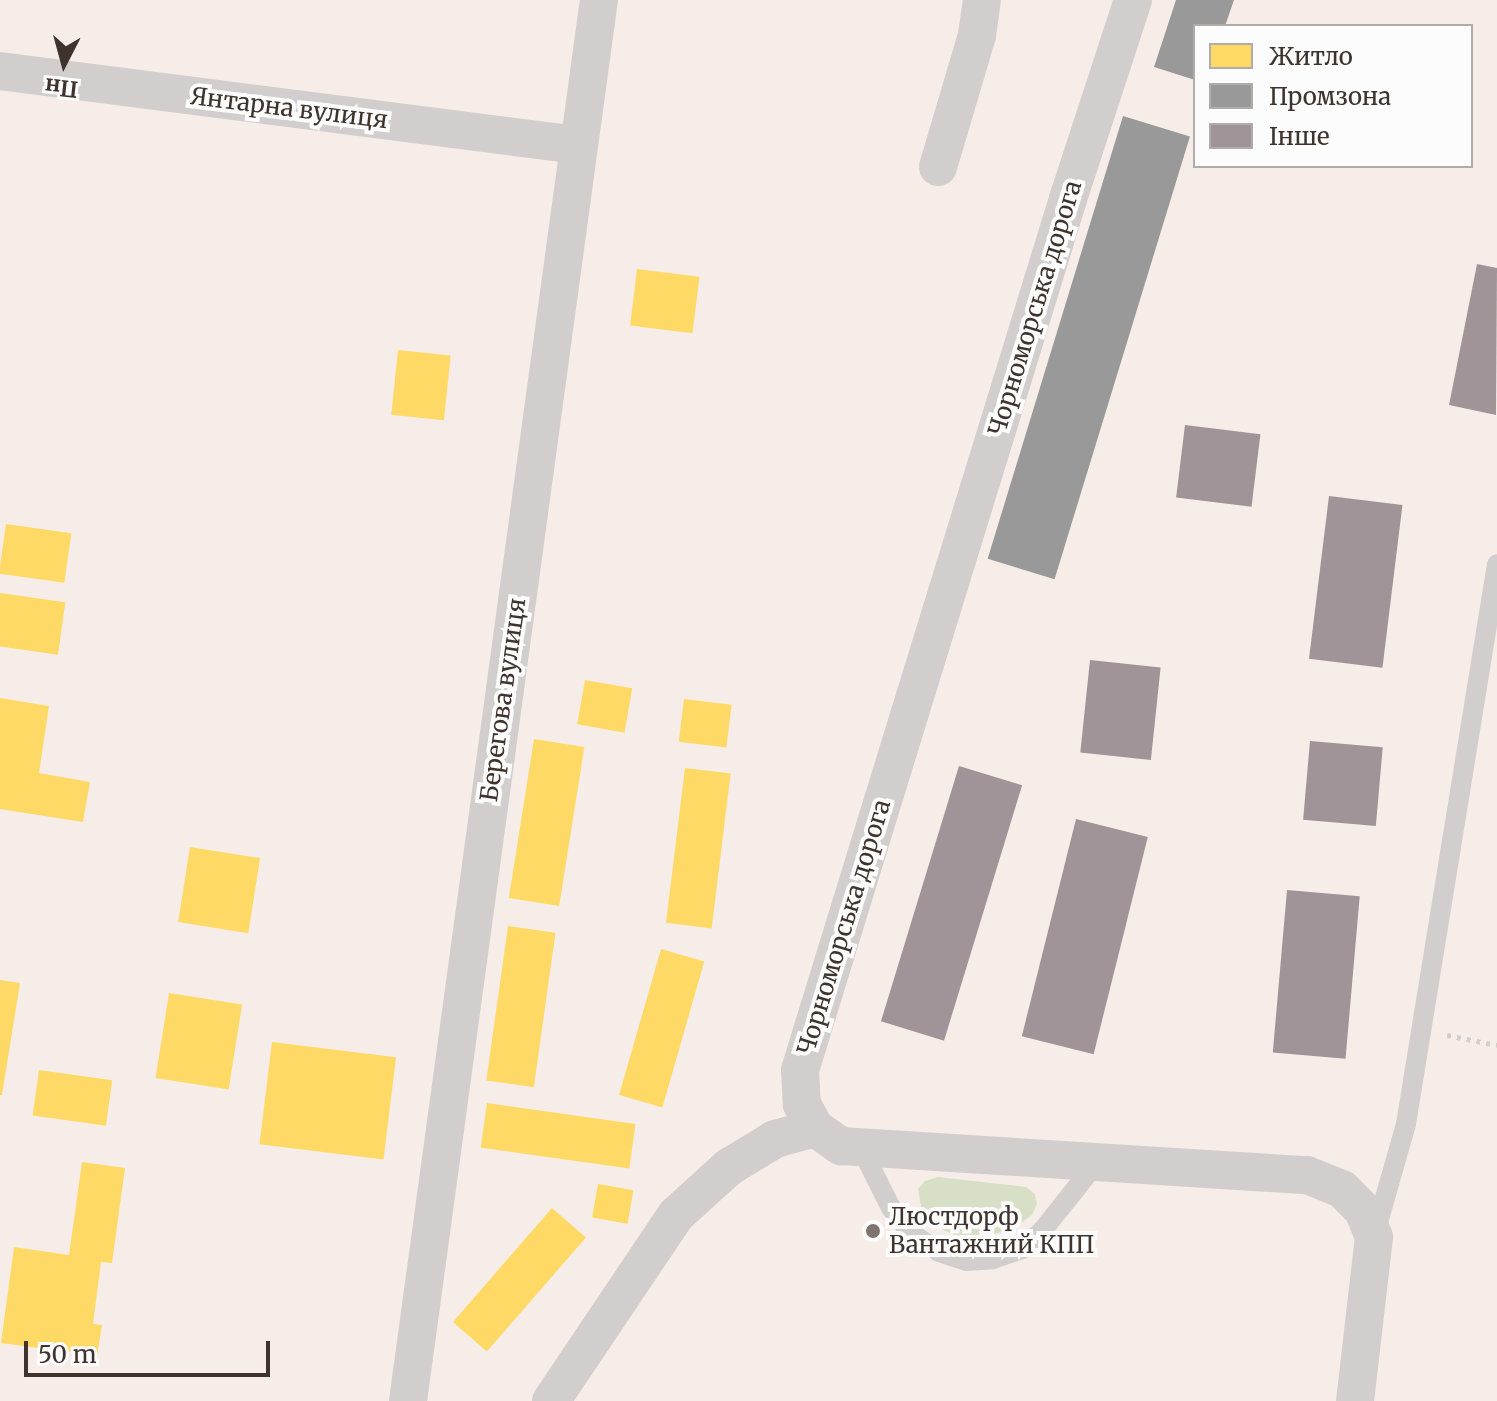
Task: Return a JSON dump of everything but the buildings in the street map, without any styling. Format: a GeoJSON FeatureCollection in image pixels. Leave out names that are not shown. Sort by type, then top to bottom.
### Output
{"type":"FeatureCollection","features":[{"type":"Feature","properties":{"kind":"street","name":"Берегова вулиця"},"geometry":{"type":"LineString","coordinates":[[408,1401],[599,0]]}},
{"type":"Feature","properties":{"kind":"street"},"geometry":{"type":"LineString","coordinates":[[938,167],[977,35],[982,0]]}},
{"type":"Feature","properties":{"kind":"street","name":"Чорноморська дорога"},"geometry":{"type":"LineString","coordinates":[[815,1128],[802,1104],[800,1070],[1133,0]]}},
{"type":"Feature","properties":{"kind":"street","name":"Янтарна вулиця"},"geometry":{"type":"LineString","coordinates":[[0,71],[578,145]]}},
{"type":"Feature","properties":{"kind":"street"},"geometry":{"type":"LineString","coordinates":[[551,1401],[676,1215],[729,1167],[775,1139],[815,1128],[841,1146],[1307,1175],[1342,1189],[1363,1210],[1374,1237],[1355,1401]]}},
{"type":"Feature","properties":{"kind":"lane"},"geometry":{"type":"LineString","coordinates":[[1374,1237],[1406,1124],[1497,564]]}},
{"type":"Feature","properties":{"kind":"lane"},"geometry":{"type":"LineString","coordinates":[[861,1148],[891,1208],[911,1233],[939,1252],[967,1261],[993,1259],[1022,1249],[1042,1231],[1097,1162]]}},
{"type":"Feature","properties":{"kind":"path"},"geometry":{"type":"LineString","coordinates":[[1453,1036],[1497,1045]]}},
{"type":"Feature","properties":{"kind":"green space"},"geometry":{"type":"Polygon","coordinates":[[[938,1177],[1026,1187],[1035,1194],[1037,1204],[1032,1215],[1015,1227],[978,1240],[959,1237],[941,1229],[922,1212],[918,1189],[925,1181],[938,1177]]]}},
{"type":"Feature","properties":{"kind":"place","name":"Люстдорф Вантажний КПП"},"geometry":{"type":"Point","coordinates":[873,1231]}}]}
